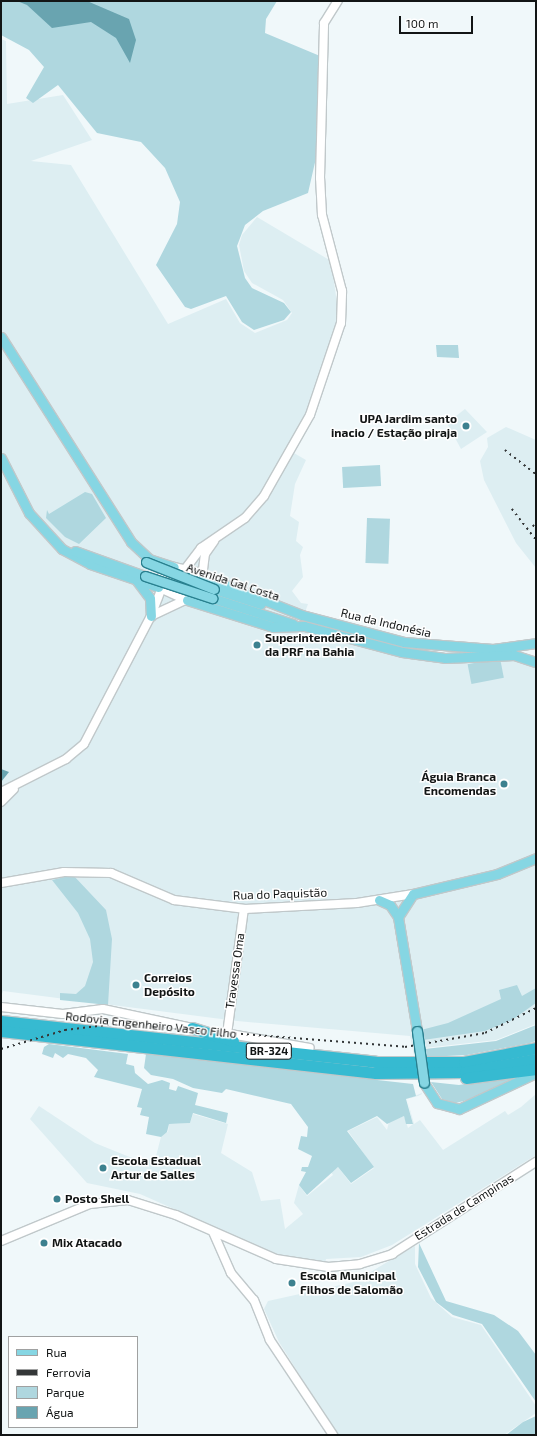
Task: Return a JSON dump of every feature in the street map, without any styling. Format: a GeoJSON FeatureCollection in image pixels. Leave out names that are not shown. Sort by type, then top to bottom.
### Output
{"type":"FeatureCollection","features":[{"type":"Feature","properties":{"kind":"highway","name":"Rodovia Engenheiro Vasco Filho"},"geometry":{"type":"LineString","coordinates":[[1,1021],[350,1060],[406,1064],[464,1062],[536,1048]]}},
{"type":"Feature","properties":{"kind":"highway"},"geometry":{"type":"LineString","coordinates":[[192,1028],[289,1053]]}},
{"type":"Feature","properties":{"kind":"highway","name":"Rodovia Engenheiro Vasco Filho"},"geometry":{"type":"LineString","coordinates":[[1,1031],[428,1079],[494,1068],[536,1059]]}},
{"type":"Feature","properties":{"kind":"highway"},"geometry":{"type":"LineString","coordinates":[[310,1048],[350,1060]]}},
{"type":"Feature","properties":{"kind":"highway"},"geometry":{"type":"LineString","coordinates":[[428,1079],[483,1078],[536,1069]]}},
{"type":"Feature","properties":{"kind":"main road"},"geometry":{"type":"LineString","coordinates":[[186,568],[201,548],[256,507],[302,431],[341,323],[342,291],[322,215],[320,178],[324,30],[328,13],[338,1]]}},
{"type":"Feature","properties":{"kind":"main road","name":"Avenida Gal Costa"},"geometry":{"type":"LineString","coordinates":[[1,337],[94,486],[135,547],[156,563],[186,568],[302,614]]}},
{"type":"Feature","properties":{"kind":"main road"},"geometry":{"type":"LineString","coordinates":[[1,458],[19,496],[45,533],[81,554],[141,578],[160,588]]}},
{"type":"Feature","properties":{"kind":"main road","name":"Avenida Gal Costa"},"geometry":{"type":"LineString","coordinates":[[94,486],[109,517],[146,562],[213,594],[302,614]]}},
{"type":"Feature","properties":{"kind":"main road"},"geometry":{"type":"LineString","coordinates":[[151,616],[187,600],[199,590],[206,554],[218,536]]}},
{"type":"Feature","properties":{"kind":"main road"},"geometry":{"type":"LineString","coordinates":[[1,792],[66,759],[84,744],[151,616],[164,573],[174,567]]}},
{"type":"Feature","properties":{"kind":"main road"},"geometry":{"type":"LineString","coordinates":[[141,578],[213,594],[296,625]]}},
{"type":"Feature","properties":{"kind":"main road"},"geometry":{"type":"LineString","coordinates":[[141,578],[150,598],[151,616]]}},
{"type":"Feature","properties":{"kind":"main road","name":"Rua da Indonésia"},"geometry":{"type":"LineString","coordinates":[[160,588],[187,600],[273,627],[296,625],[424,656],[514,655],[536,662]]}},
{"type":"Feature","properties":{"kind":"main road","name":"Rua da Indonésia"},"geometry":{"type":"LineString","coordinates":[[302,614],[428,646],[492,649],[536,643]]}},
{"type":"Feature","properties":{"kind":"main road"},"geometry":{"type":"LineString","coordinates":[[1,802],[27,779]]}},
{"type":"Feature","properties":{"kind":"main road","name":"Rua do Paquistão"},"geometry":{"type":"LineString","coordinates":[[1,883],[64,872],[111,873],[174,900],[244,909],[379,900],[413,894],[497,874],[536,858]]}},
{"type":"Feature","properties":{"kind":"main road"},"geometry":{"type":"LineString","coordinates":[[398,917],[413,894]]}},
{"type":"Feature","properties":{"kind":"main road"},"geometry":{"type":"LineString","coordinates":[[379,900],[390,905],[398,917],[417,1031],[434,1101],[445,1107],[459,1109],[536,1072]]}},
{"type":"Feature","properties":{"kind":"main road","name":"Travessa Oma"},"geometry":{"type":"LineString","coordinates":[[227,1034],[244,909]]}},
{"type":"Feature","properties":{"kind":"main road","name":"Rodovia Engenheiro Vasco Filho"},"geometry":{"type":"LineString","coordinates":[[1,1007],[63,1014],[112,1011],[192,1028],[310,1048]]}},
{"type":"Feature","properties":{"kind":"main road","name":"Estrada de Campinas"},"geometry":{"type":"LineString","coordinates":[[1,1245],[5,1240],[75,1210],[109,1200],[148,1204],[276,1259],[316,1266],[360,1264],[392,1254],[536,1162]]}},
{"type":"Feature","properties":{"kind":"main road"},"geometry":{"type":"LineString","coordinates":[[213,1232],[231,1273],[254,1300],[270,1340],[333,1435]]}},
{"type":"Feature","properties":{"kind":"shaded area"},"geometry":{"type":"Polygon","coordinates":[[[1,39],[6,41],[7,104],[63,95],[92,140],[31,161],[71,165],[168,324],[226,299],[240,323],[255,333],[287,320],[292,313],[283,300],[252,283],[244,271],[239,245],[242,235],[257,217],[331,261],[339,317],[306,416],[287,449],[306,460],[295,484],[290,516],[299,522],[296,541],[303,547],[300,555],[303,577],[292,591],[301,603],[308,604],[302,621],[384,651],[463,662],[499,657],[518,659],[536,668],[536,1024],[496,1040],[415,1049],[421,1090],[410,1036],[237,1021],[3,991],[1,997],[1,39]]]}},
{"type":"Feature","properties":{"kind":"shaded area","name":"UPA Jardim santo inacio / Estação piraja"},"geometry":{"type":"Polygon","coordinates":[[[465,409],[487,432],[461,449],[447,423],[465,409]]]}},
{"type":"Feature","properties":{"kind":"shaded area"},"geometry":{"type":"Polygon","coordinates":[[[506,427],[536,440],[536,568],[516,543],[484,480],[480,461],[488,447],[487,438],[506,427]]]}},
{"type":"Feature","properties":{"kind":"shaded area"},"geometry":{"type":"Polygon","coordinates":[[[422,1093],[418,1096],[407,1099],[422,1093]]]}},
{"type":"Feature","properties":{"kind":"shaded area"},"geometry":{"type":"Polygon","coordinates":[[[536,1094],[536,1155],[392,1245],[361,1257],[326,1259],[325,1263],[285,1258],[140,1194],[87,1183],[30,1119],[39,1106],[95,1143],[132,1158],[155,1160],[162,1133],[168,1132],[169,1124],[190,1123],[193,1114],[228,1124],[221,1153],[252,1172],[261,1201],[280,1199],[285,1229],[303,1214],[294,1203],[299,1185],[307,1196],[333,1175],[331,1172],[338,1167],[351,1184],[374,1168],[348,1131],[377,1117],[387,1130],[389,1122],[404,1116],[408,1128],[413,1124],[407,1099],[414,1124],[420,1120],[443,1150],[505,1111],[508,1115],[521,1107],[536,1094]]]}},
{"type":"Feature","properties":{"kind":"shaded area"},"geometry":{"type":"Polygon","coordinates":[[[415,1246],[415,1264],[431,1298],[452,1317],[481,1325],[536,1406],[536,1413],[504,1435],[337,1435],[279,1342],[264,1309],[268,1301],[354,1282],[415,1246]]]}},
{"type":"Feature","properties":{"kind":"green space"},"geometry":{"type":"Polygon","coordinates":[[[1,1],[277,1],[266,19],[265,33],[320,56],[316,158],[308,193],[263,211],[245,225],[237,246],[245,278],[252,288],[284,303],[291,312],[284,320],[254,330],[242,322],[226,296],[191,309],[185,307],[156,265],[177,224],[180,202],[165,168],[141,142],[97,133],[58,85],[33,103],[26,98],[44,67],[29,50],[1,35],[1,1]]]}},
{"type":"Feature","properties":{"kind":"green space"},"geometry":{"type":"Polygon","coordinates":[[[436,345],[458,345],[459,358],[437,357],[436,345]]]}},
{"type":"Feature","properties":{"kind":"green space"},"geometry":{"type":"Polygon","coordinates":[[[380,465],[381,486],[343,488],[342,467],[380,465]]]}},
{"type":"Feature","properties":{"kind":"green space"},"geometry":{"type":"Polygon","coordinates":[[[85,492],[92,494],[106,518],[79,544],[65,537],[46,518],[47,510],[49,514],[85,492]]]}},
{"type":"Feature","properties":{"kind":"green space"},"geometry":{"type":"Polygon","coordinates":[[[367,518],[390,519],[388,564],[365,563],[367,518]]]}},
{"type":"Feature","properties":{"kind":"green space"},"geometry":{"type":"Polygon","coordinates":[[[500,658],[504,678],[471,684],[468,664],[500,658]]]}},
{"type":"Feature","properties":{"kind":"green space"},"geometry":{"type":"Polygon","coordinates":[[[73,875],[106,910],[112,939],[108,1005],[60,1000],[60,993],[76,994],[85,986],[93,962],[90,939],[78,913],[52,880],[73,875]]]}},
{"type":"Feature","properties":{"kind":"green space"},"geometry":{"type":"Polygon","coordinates":[[[517,985],[522,996],[536,988],[536,1003],[512,1020],[485,1031],[423,1040],[421,1030],[448,1023],[501,999],[499,990],[517,985]]]}},
{"type":"Feature","properties":{"kind":"green space"},"geometry":{"type":"Polygon","coordinates":[[[536,1025],[536,1041],[530,1043],[467,1055],[426,1057],[425,1049],[496,1041],[536,1025]]]}},
{"type":"Feature","properties":{"kind":"green space"},"geometry":{"type":"Polygon","coordinates":[[[49,1044],[128,1054],[126,1064],[134,1066],[135,1073],[148,1084],[162,1080],[170,1083],[169,1089],[176,1091],[178,1086],[198,1093],[195,1105],[228,1113],[226,1123],[193,1113],[190,1123],[169,1124],[167,1132],[161,1137],[146,1134],[149,1117],[140,1115],[142,1108],[137,1107],[142,1089],[94,1077],[98,1070],[86,1058],[68,1054],[63,1058],[55,1053],[53,1058],[42,1054],[44,1047],[49,1044]]]}},
{"type":"Feature","properties":{"kind":"green space"},"geometry":{"type":"Polygon","coordinates":[[[146,1054],[413,1084],[416,1096],[406,1099],[413,1124],[406,1124],[404,1116],[387,1124],[377,1116],[347,1131],[374,1167],[351,1183],[338,1167],[307,1195],[299,1185],[306,1172],[301,1171],[302,1167],[308,1167],[312,1156],[298,1149],[301,1136],[307,1137],[308,1127],[291,1104],[226,1089],[222,1093],[193,1088],[173,1079],[151,1075],[144,1068],[146,1054]]]}},
{"type":"Feature","properties":{"kind":"green space"},"geometry":{"type":"Polygon","coordinates":[[[519,1075],[475,1098],[456,1103],[442,1099],[431,1082],[459,1085],[519,1075]]]}},
{"type":"Feature","properties":{"kind":"green space"},"geometry":{"type":"Polygon","coordinates":[[[419,1243],[446,1301],[494,1315],[518,1331],[536,1355],[536,1402],[482,1324],[453,1315],[436,1302],[418,1267],[419,1243]]]}},
{"type":"Feature","properties":{"kind":"green space"},"geometry":{"type":"Polygon","coordinates":[[[536,1416],[536,1435],[506,1435],[523,1422],[536,1416]]]}},
{"type":"Feature","properties":{"kind":"water"},"geometry":{"type":"Polygon","coordinates":[[[17,1],[87,1],[129,19],[136,40],[130,63],[116,38],[91,22],[52,28],[27,5],[17,1]]]}},
{"type":"Feature","properties":{"kind":"water"},"geometry":{"type":"Polygon","coordinates":[[[1,769],[9,772],[1,782],[1,769]]]}},
{"type":"Feature","properties":{"kind":"railway"},"geometry":{"type":"LineString","coordinates":[[505,450],[536,474]]}},
{"type":"Feature","properties":{"kind":"railway"},"geometry":{"type":"LineString","coordinates":[[512,509],[536,540]]}},
{"type":"Feature","properties":{"kind":"railway"},"geometry":{"type":"LineString","coordinates":[[533,525],[536,529]]}},
{"type":"Feature","properties":{"kind":"railway"},"geometry":{"type":"LineString","coordinates":[[1,1049],[65,1030],[115,1024],[405,1047],[485,1033],[536,1008]]}},
{"type":"Feature","properties":{"kind":"place","name":"UPA Jardim santo inacio / Estação piraja"},"geometry":{"type":"Point","coordinates":[466,426]}},
{"type":"Feature","properties":{"kind":"place","name":"Superintendência da PRF na Bahia"},"geometry":{"type":"Point","coordinates":[257,645]}},
{"type":"Feature","properties":{"kind":"place","name":"Águia Branca Encomendas"},"geometry":{"type":"Point","coordinates":[504,784]}},
{"type":"Feature","properties":{"kind":"place","name":"Correios Depósito"},"geometry":{"type":"Point","coordinates":[136,985]}},
{"type":"Feature","properties":{"kind":"place","name":"Escola Estadual Artur de Salles"},"geometry":{"type":"Point","coordinates":[103,1168]}},
{"type":"Feature","properties":{"kind":"place","name":"Posto Shell"},"geometry":{"type":"Point","coordinates":[57,1199]}},
{"type":"Feature","properties":{"kind":"place","name":"Mix Atacado"},"geometry":{"type":"Point","coordinates":[44,1243]}},
{"type":"Feature","properties":{"kind":"place","name":"Escola Municipal Filhos de Salomão"},"geometry":{"type":"Point","coordinates":[292,1283]}}]}
